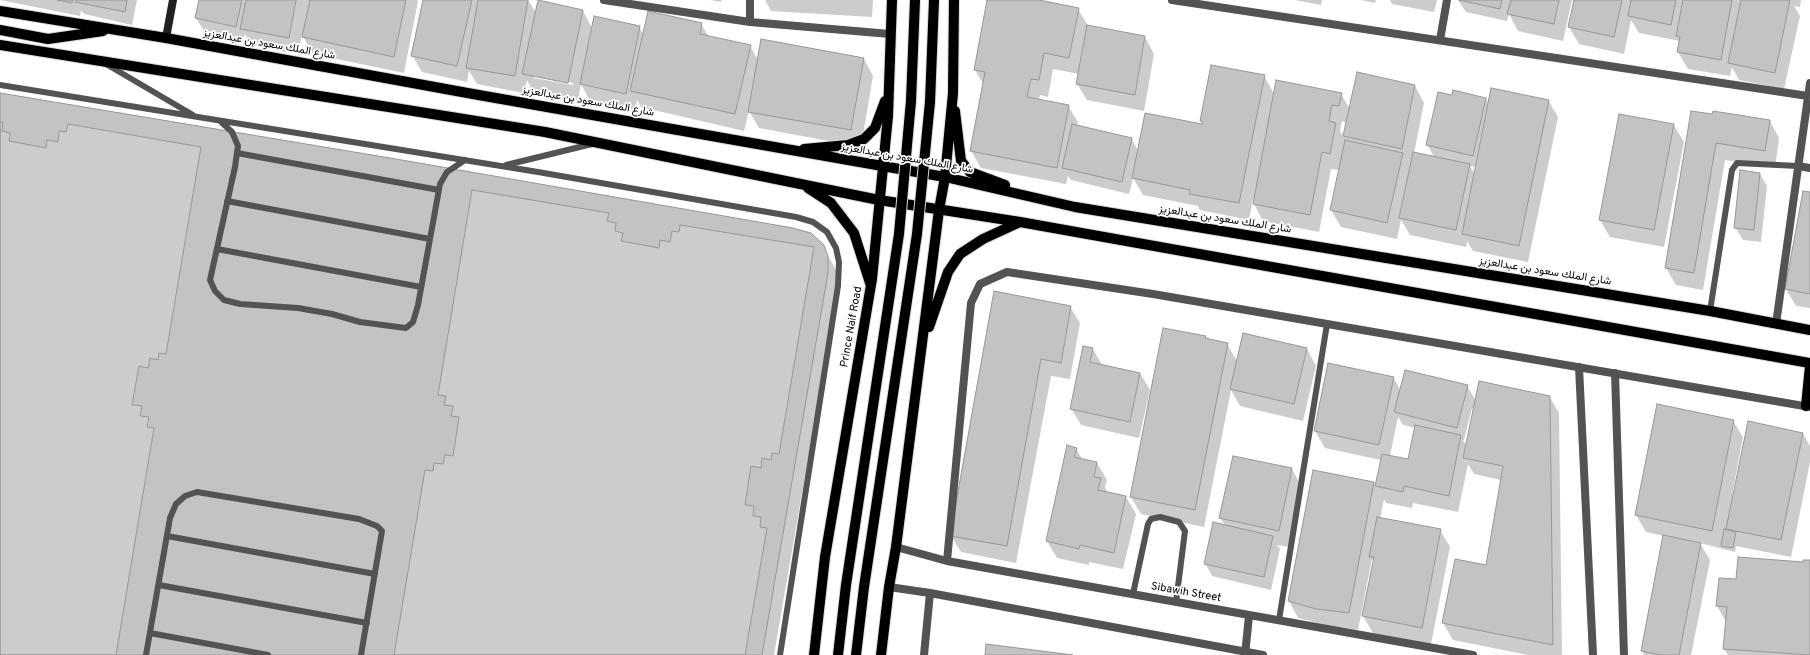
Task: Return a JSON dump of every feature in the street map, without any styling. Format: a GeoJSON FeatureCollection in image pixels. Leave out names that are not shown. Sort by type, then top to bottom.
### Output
{"type":"FeatureCollection","features":[{"type":"Feature","properties":{"kind":"main road","name":"Prince Naif Road"},"geometry":{"type":"LineString","coordinates":[[814,655],[825,557],[871,286],[879,200],[884,166],[889,92],[892,0]]}},
{"type":"Feature","properties":{"kind":"main road"},"geometry":{"type":"LineString","coordinates":[[838,655],[846,585],[900,234],[911,101],[915,0]]}},
{"type":"Feature","properties":{"kind":"main road"},"geometry":{"type":"LineString","coordinates":[[856,655],[864,587],[916,234],[930,102],[934,0]]}},
{"type":"Feature","properties":{"kind":"main road"},"geometry":{"type":"LineString","coordinates":[[881,655],[939,210],[945,177],[952,93],[954,0]]}},
{"type":"Feature","properties":{"kind":"main road","name":"شارع الملك سعود بن عبدالعزيز"},"geometry":{"type":"LineString","coordinates":[[0,12],[166,38],[945,177],[1075,207],[1710,310],[1810,330]]}},
{"type":"Feature","properties":{"kind":"main road"},"geometry":{"type":"LineString","coordinates":[[0,30],[48,38],[115,30]]}},
{"type":"Feature","properties":{"kind":"main road"},"geometry":{"type":"LineString","coordinates":[[0,45],[545,132],[879,200],[1020,222],[1810,364],[1808,406]]}},
{"type":"Feature","properties":{"kind":"main road"},"geometry":{"type":"LineString","coordinates":[[790,150],[848,145],[864,139],[875,128],[889,92]]}},
{"type":"Feature","properties":{"kind":"main road"},"geometry":{"type":"LineString","coordinates":[[952,93],[961,161],[970,172],[1075,207]]}},
{"type":"Feature","properties":{"kind":"main road"},"geometry":{"type":"LineString","coordinates":[[803,185],[831,203],[854,233],[871,286]]}},
{"type":"Feature","properties":{"kind":"main road"},"geometry":{"type":"LineString","coordinates":[[922,346],[948,272],[960,254],[983,239],[1020,222]]}},
{"type":"Feature","properties":{"kind":"street"},"geometry":{"type":"LineString","coordinates":[[166,38],[172,0]]}},
{"type":"Feature","properties":{"kind":"street"},"geometry":{"type":"LineString","coordinates":[[604,0],[750,22],[890,34]]}},
{"type":"Feature","properties":{"kind":"street"},"geometry":{"type":"LineString","coordinates":[[750,0],[750,22]]}},
{"type":"Feature","properties":{"kind":"street"},"geometry":{"type":"LineString","coordinates":[[1172,0],[1808,96]]}},
{"type":"Feature","properties":{"kind":"street"},"geometry":{"type":"LineString","coordinates":[[1440,40],[1447,0]]}},
{"type":"Feature","properties":{"kind":"street"},"geometry":{"type":"LineString","coordinates":[[1776,324],[1810,83]]}},
{"type":"Feature","properties":{"kind":"street"},"geometry":{"type":"LineString","coordinates":[[1798,166],[1810,168]]}},
{"type":"Feature","properties":{"kind":"street"},"geometry":{"type":"LineString","coordinates":[[947,561],[971,303],[980,284],[1007,272],[1153,294],[1808,406]]}},
{"type":"Feature","properties":{"kind":"street"},"geometry":{"type":"LineString","coordinates":[[1579,367],[1593,655]]}},
{"type":"Feature","properties":{"kind":"street"},"geometry":{"type":"LineString","coordinates":[[1615,373],[1624,655]]}},
{"type":"Feature","properties":{"kind":"street","name":"Sibawih Street"},"geometry":{"type":"LineString","coordinates":[[896,547],[947,561],[1249,616],[1279,620],[1450,653],[1473,655]]}},
{"type":"Feature","properties":{"kind":"street"},"geometry":{"type":"LineString","coordinates":[[889,587],[930,593],[1214,651],[1264,655]]}},
{"type":"Feature","properties":{"kind":"street"},"geometry":{"type":"LineString","coordinates":[[924,655],[930,593]]}},
{"type":"Feature","properties":{"kind":"street"},"geometry":{"type":"LineString","coordinates":[[1245,653],[1249,616]]}},
{"type":"Feature","properties":{"kind":"lane"},"geometry":{"type":"LineString","coordinates":[[99,60],[198,117]]}},
{"type":"Feature","properties":{"kind":"lane"},"geometry":{"type":"LineString","coordinates":[[0,85],[502,166],[796,217],[813,222],[827,232],[836,248],[839,262],[838,286],[780,655]]}},
{"type":"Feature","properties":{"kind":"lane"},"geometry":{"type":"LineString","coordinates":[[220,121],[232,132],[238,146],[210,280],[215,291],[224,300],[240,304],[298,308],[332,314],[360,322],[406,328],[413,322],[440,184],[448,172],[465,160]]}},
{"type":"Feature","properties":{"kind":"lane"},"geometry":{"type":"LineString","coordinates":[[502,166],[596,143]]}},
{"type":"Feature","properties":{"kind":"lane"},"geometry":{"type":"LineString","coordinates":[[237,153],[439,190]]}},
{"type":"Feature","properties":{"kind":"lane"},"geometry":{"type":"LineString","coordinates":[[1710,310],[1732,170],[1737,163],[1798,166]]}},
{"type":"Feature","properties":{"kind":"lane"},"geometry":{"type":"LineString","coordinates":[[227,201],[430,239]]}},
{"type":"Feature","properties":{"kind":"lane"},"geometry":{"type":"LineString","coordinates":[[217,250],[421,287]]}},
{"type":"Feature","properties":{"kind":"lane"},"geometry":{"type":"LineString","coordinates":[[1279,620],[1327,324]]}},
{"type":"Feature","properties":{"kind":"lane"},"geometry":{"type":"LineString","coordinates":[[146,655],[170,518],[176,504],[185,496],[197,492],[359,519],[377,526],[382,531],[361,655]]}},
{"type":"Feature","properties":{"kind":"lane"},"geometry":{"type":"LineString","coordinates":[[1134,594],[1148,524],[1151,519],[1160,517],[1179,522],[1185,531],[1176,602]]}},
{"type":"Feature","properties":{"kind":"lane"},"geometry":{"type":"LineString","coordinates":[[167,536],[375,574]]}},
{"type":"Feature","properties":{"kind":"lane"},"geometry":{"type":"LineString","coordinates":[[159,585],[367,623]]}},
{"type":"Feature","properties":{"kind":"lane"},"geometry":{"type":"LineString","coordinates":[[150,633],[268,655]]}},
{"type":"Feature","properties":{"kind":"building"},"geometry":{"type":"Polygon","coordinates":[[[57,0],[73,0],[72,3],[57,0]]]}},
{"type":"Feature","properties":{"kind":"building"},"geometry":{"type":"Polygon","coordinates":[[[76,0],[127,0],[125,12],[75,2],[76,0]]]}},
{"type":"Feature","properties":{"kind":"building"},"geometry":{"type":"Polygon","coordinates":[[[199,0],[242,0],[236,27],[195,18],[199,0]]]}},
{"type":"Feature","properties":{"kind":"building"},"geometry":{"type":"Polygon","coordinates":[[[246,0],[296,0],[289,38],[240,29],[246,0]]]}},
{"type":"Feature","properties":{"kind":"building"},"geometry":{"type":"Polygon","coordinates":[[[310,0],[406,0],[394,57],[302,37],[310,0]]]}},
{"type":"Feature","properties":{"kind":"building"},"geometry":{"type":"Polygon","coordinates":[[[423,0],[472,0],[457,66],[411,56],[423,0]]]}},
{"type":"Feature","properties":{"kind":"building"},"geometry":{"type":"Polygon","coordinates":[[[478,0],[528,0],[515,76],[466,68],[478,0]]]}},
{"type":"Feature","properties":{"kind":"building"},"geometry":{"type":"Polygon","coordinates":[[[538,0],[583,10],[568,83],[522,74],[538,0]]]}},
{"type":"Feature","properties":{"kind":"building"},"geometry":{"type":"Polygon","coordinates":[[[987,0],[1039,0],[1079,8],[1069,58],[1044,53],[1039,80],[1031,79],[1027,97],[1069,105],[1057,168],[970,151],[985,72],[974,70],[987,0]]]}},
{"type":"Feature","properties":{"kind":"building"},"geometry":{"type":"Polygon","coordinates":[[[1459,0],[1502,0],[1500,9],[1459,0]]]}},
{"type":"Feature","properties":{"kind":"building"},"geometry":{"type":"Polygon","coordinates":[[[1511,0],[1559,0],[1554,24],[1507,14],[1511,0]]]}},
{"type":"Feature","properties":{"kind":"building"},"geometry":{"type":"Polygon","coordinates":[[[1574,0],[1622,0],[1614,37],[1568,27],[1574,0]]]}},
{"type":"Feature","properties":{"kind":"building"},"geometry":{"type":"Polygon","coordinates":[[[1631,0],[1676,0],[1671,25],[1628,16],[1631,0]]]}},
{"type":"Feature","properties":{"kind":"building"},"geometry":{"type":"Polygon","coordinates":[[[1683,0],[1732,0],[1721,60],[1677,52],[1680,37],[1676,36],[1683,0]]]}},
{"type":"Feature","properties":{"kind":"building"},"geometry":{"type":"Polygon","coordinates":[[[1741,0],[1790,0],[1775,73],[1728,63],[1741,0]]]}},
{"type":"Feature","properties":{"kind":"building"},"geometry":{"type":"Polygon","coordinates":[[[648,11],[702,23],[700,34],[751,45],[735,114],[630,91],[648,11]]]}},
{"type":"Feature","properties":{"kind":"building"},"geometry":{"type":"Polygon","coordinates":[[[594,16],[640,26],[626,94],[580,84],[594,16]]]}},
{"type":"Feature","properties":{"kind":"building"},"geometry":{"type":"Polygon","coordinates":[[[1087,25],[1145,36],[1135,95],[1076,84],[1087,25]]]}},
{"type":"Feature","properties":{"kind":"building"},"geometry":{"type":"Polygon","coordinates":[[[761,39],[864,58],[851,130],[748,112],[761,39]]]}},
{"type":"Feature","properties":{"kind":"building"},"geometry":{"type":"Polygon","coordinates":[[[1211,65],[1265,75],[1239,203],[1189,194],[1190,190],[1132,178],[1145,113],[1202,124],[1202,121],[1200,121],[1211,65]]]}},
{"type":"Feature","properties":{"kind":"building"},"geometry":{"type":"Polygon","coordinates":[[[1357,72],[1415,85],[1402,149],[1343,136],[1357,72]]]}},
{"type":"Feature","properties":{"kind":"building"},"geometry":{"type":"Polygon","coordinates":[[[1276,80],[1342,93],[1339,106],[1332,105],[1329,121],[1336,123],[1330,154],[1322,152],[1310,215],[1253,204],[1276,80]]]}},
{"type":"Feature","properties":{"kind":"building"},"geometry":{"type":"Polygon","coordinates":[[[1491,88],[1549,100],[1519,246],[1462,234],[1491,88]]]}},
{"type":"Feature","properties":{"kind":"building"},"geometry":{"type":"Polygon","coordinates":[[[1453,90],[1486,98],[1473,156],[1426,145],[1438,92],[1452,95],[1453,90]]]}},
{"type":"Feature","properties":{"kind":"building"},"geometry":{"type":"Polygon","coordinates":[[[0,93],[396,159],[793,228],[811,233],[824,245],[828,256],[828,273],[762,655],[0,655],[0,93]]]}},
{"type":"Feature","properties":{"kind":"building"},"geometry":{"type":"Polygon","coordinates":[[[1691,111],[1712,114],[1713,111],[1770,120],[1765,151],[1716,143],[1694,273],[1665,268],[1691,111]]]}},
{"type":"Feature","properties":{"kind":"building"},"geometry":{"type":"Polygon","coordinates":[[[1619,114],[1674,124],[1654,230],[1599,220],[1619,114]]]}},
{"type":"Feature","properties":{"kind":"building"},"geometry":{"type":"Polygon","coordinates":[[[0,122],[3,122],[2,131],[10,133],[9,141],[46,148],[47,140],[58,142],[59,131],[66,132],[68,124],[201,147],[166,354],[159,353],[158,360],[150,358],[148,368],[139,366],[132,405],[142,406],[140,416],[149,417],[147,427],[154,428],[116,655],[0,655],[0,122]]]}},
{"type":"Feature","properties":{"kind":"building"},"geometry":{"type":"Polygon","coordinates":[[[1072,124],[1132,138],[1122,182],[1062,168],[1072,124]]]}},
{"type":"Feature","properties":{"kind":"building"},"geometry":{"type":"Polygon","coordinates":[[[1345,140],[1403,153],[1387,223],[1330,210],[1345,140]]]}},
{"type":"Feature","properties":{"kind":"building"},"geometry":{"type":"Polygon","coordinates":[[[1413,152],[1470,164],[1456,230],[1399,218],[1413,152]]]}},
{"type":"Feature","properties":{"kind":"building"},"geometry":{"type":"Polygon","coordinates":[[[1740,170],[1760,173],[1754,230],[1734,228],[1740,170]]]}},
{"type":"Feature","properties":{"kind":"building"},"geometry":{"type":"Polygon","coordinates":[[[472,190],[609,213],[607,221],[616,223],[615,231],[623,233],[621,241],[659,248],[660,240],[670,242],[672,231],[679,232],[680,225],[814,247],[779,454],[772,453],[771,460],[762,458],[761,468],[751,466],[745,505],[754,506],[753,516],[761,517],[760,527],[767,528],[745,655],[394,655],[425,470],[433,471],[434,463],[443,464],[445,455],[453,456],[459,417],[451,416],[453,406],[444,405],[446,396],[438,395],[472,190]]]}},
{"type":"Feature","properties":{"kind":"building"},"geometry":{"type":"Polygon","coordinates":[[[1803,191],[1810,192],[1810,294],[1785,289],[1803,191]]]}},
{"type":"Feature","properties":{"kind":"building"},"geometry":{"type":"Polygon","coordinates":[[[994,291],[1071,306],[1061,363],[1041,359],[1007,546],[950,536],[994,291]]]}},
{"type":"Feature","properties":{"kind":"building"},"geometry":{"type":"Polygon","coordinates":[[[1163,328],[1206,336],[1205,338],[1228,343],[1195,510],[1130,497],[1163,328]]]}},
{"type":"Feature","properties":{"kind":"building"},"geometry":{"type":"Polygon","coordinates":[[[1243,333],[1307,348],[1294,404],[1230,389],[1243,333]]]}},
{"type":"Feature","properties":{"kind":"building"},"geometry":{"type":"Polygon","coordinates":[[[1083,346],[1093,348],[1090,362],[1140,373],[1130,422],[1070,409],[1083,346]]]}},
{"type":"Feature","properties":{"kind":"building"},"geometry":{"type":"Polygon","coordinates":[[[1328,363],[1394,377],[1379,445],[1314,431],[1328,363]]]}},
{"type":"Feature","properties":{"kind":"building"},"geometry":{"type":"Polygon","coordinates":[[[1405,370],[1468,385],[1457,428],[1394,412],[1405,370]]]}},
{"type":"Feature","properties":{"kind":"building"},"geometry":{"type":"Polygon","coordinates":[[[1479,381],[1550,396],[1553,645],[1442,623],[1455,559],[1486,565],[1503,466],[1463,458],[1479,381]]]}},
{"type":"Feature","properties":{"kind":"building"},"geometry":{"type":"Polygon","coordinates":[[[1657,404],[1734,420],[1712,531],[1635,515],[1657,404]]]}},
{"type":"Feature","properties":{"kind":"building"},"geometry":{"type":"Polygon","coordinates":[[[1748,421],[1803,433],[1781,540],[1726,529],[1748,421]]]}},
{"type":"Feature","properties":{"kind":"building"},"geometry":{"type":"Polygon","coordinates":[[[1415,425],[1461,435],[1449,496],[1404,486],[1403,492],[1375,486],[1382,454],[1408,459],[1415,425]]]}},
{"type":"Feature","properties":{"kind":"building"},"geometry":{"type":"Polygon","coordinates":[[[1067,445],[1077,448],[1074,457],[1097,462],[1094,477],[1101,478],[1098,490],[1126,496],[1114,553],[1080,545],[1079,549],[1046,541],[1067,445]]]}},
{"type":"Feature","properties":{"kind":"building"},"geometry":{"type":"Polygon","coordinates":[[[1233,456],[1292,468],[1279,531],[1219,518],[1233,456]]]}},
{"type":"Feature","properties":{"kind":"building"},"geometry":{"type":"Polygon","coordinates":[[[1313,470],[1374,482],[1349,613],[1316,609],[1288,601],[1313,470]]]}},
{"type":"Feature","properties":{"kind":"building"},"geometry":{"type":"Polygon","coordinates":[[[1377,517],[1441,529],[1422,628],[1362,616],[1374,557],[1369,557],[1377,517]]]}},
{"type":"Feature","properties":{"kind":"building"},"geometry":{"type":"Polygon","coordinates":[[[1213,522],[1273,536],[1264,577],[1204,564],[1213,522]]]}},
{"type":"Feature","properties":{"kind":"building"},"geometry":{"type":"Polygon","coordinates":[[[1724,529],[1736,532],[1733,548],[1721,546],[1724,529]]]}},
{"type":"Feature","properties":{"kind":"building"},"geometry":{"type":"Polygon","coordinates":[[[1663,535],[1701,543],[1679,655],[1661,655],[1641,651],[1663,535]]]}},
{"type":"Feature","properties":{"kind":"building"},"geometry":{"type":"Polygon","coordinates":[[[1738,557],[1803,562],[1803,560],[1810,560],[1810,655],[1723,649],[1727,607],[1716,606],[1719,578],[1736,579],[1738,557]]]}},
{"type":"Feature","properties":{"kind":"building"},"geometry":{"type":"Polygon","coordinates":[[[986,644],[1073,655],[985,655],[986,644]]]}}]}
